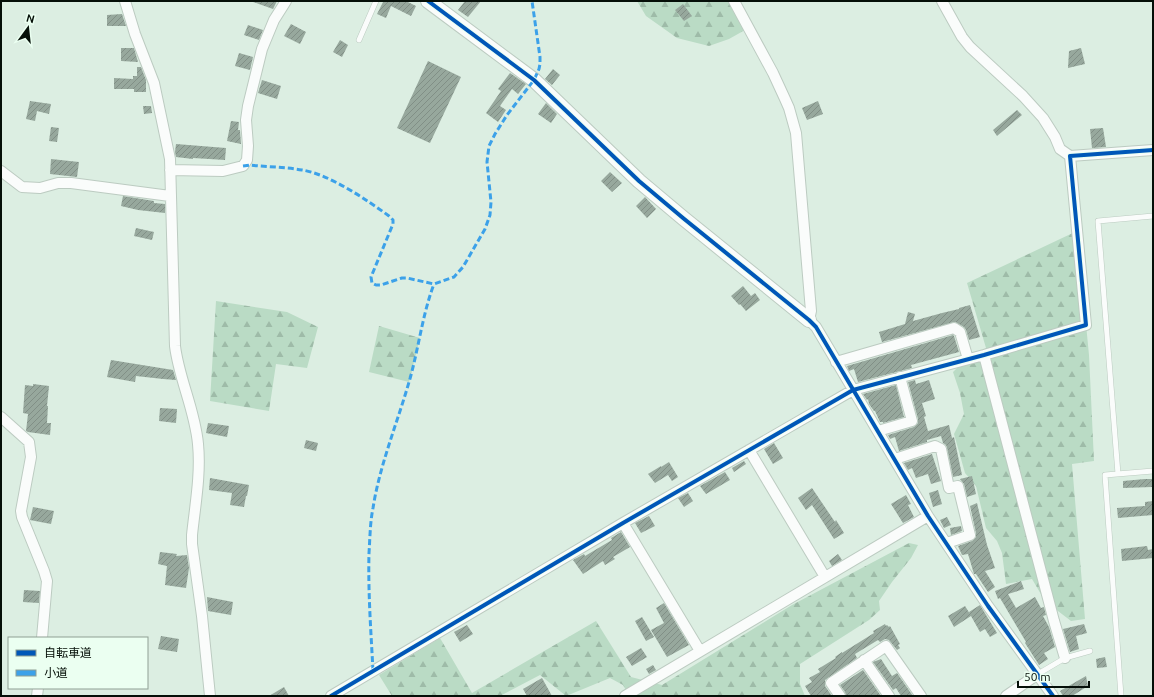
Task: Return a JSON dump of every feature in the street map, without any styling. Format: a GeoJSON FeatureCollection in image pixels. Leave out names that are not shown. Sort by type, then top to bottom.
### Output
{"type":"FeatureCollection","features":[{"type":"Feature","properties":{"kind":"street"},"geometry":{"type":"LineString","coordinates":[[125,1],[135,34],[154,83],[170,159],[175,338],[177,361],[192,412],[198,444],[198,479],[192,536],[210,696]]}},
{"type":"Feature","properties":{"kind":"street"},"geometry":{"type":"LineString","coordinates":[[170,170],[223,170],[243,166],[247,160],[248,146],[246,120],[257,67],[262,49],[274,20],[286,1]]}},
{"type":"Feature","properties":{"kind":"street"},"geometry":{"type":"LineString","coordinates":[[428,1],[534,80],[682,218],[816,327],[928,516],[988,606],[1053,696]]}},
{"type":"Feature","properties":{"kind":"street"},"geometry":{"type":"LineString","coordinates":[[734,1],[788,104],[796,133],[811,311],[809,320]]}},
{"type":"Feature","properties":{"kind":"street"},"geometry":{"type":"LineString","coordinates":[[942,1],[962,38],[1043,118],[1055,137],[1060,149],[1070,156],[1153,150]]}},
{"type":"Feature","properties":{"kind":"street"},"geometry":{"type":"LineString","coordinates":[[331,696],[623,523],[853,390],[984,355],[1086,325],[1070,156]]}},
{"type":"Feature","properties":{"kind":"street"},"geometry":{"type":"LineString","coordinates":[[1,171],[22,187],[40,188],[58,183],[71,183],[170,196]]}},
{"type":"Feature","properties":{"kind":"street"},"geometry":{"type":"LineString","coordinates":[[836,362],[954,328],[960,332],[968,359]]}},
{"type":"Feature","properties":{"kind":"street"},"geometry":{"type":"LineString","coordinates":[[984,355],[1065,658]]}},
{"type":"Feature","properties":{"kind":"street"},"geometry":{"type":"LineString","coordinates":[[878,431],[912,421],[900,377]]}},
{"type":"Feature","properties":{"kind":"street"},"geometry":{"type":"LineString","coordinates":[[1,417],[29,442],[31,449],[31,457],[21,511],[22,518],[47,581],[42,637]]}},
{"type":"Feature","properties":{"kind":"street"},"geometry":{"type":"LineString","coordinates":[[895,459],[935,446],[941,449],[949,488],[958,486],[970,535],[947,543]]}},
{"type":"Feature","properties":{"kind":"street"},"geometry":{"type":"LineString","coordinates":[[749,450],[825,577]]}},
{"type":"Feature","properties":{"kind":"street"},"geometry":{"type":"LineString","coordinates":[[625,696],[928,516]]}},
{"type":"Feature","properties":{"kind":"street"},"geometry":{"type":"LineString","coordinates":[[623,523],[700,651]]}},
{"type":"Feature","properties":{"kind":"street"},"geometry":{"type":"LineString","coordinates":[[840,696],[831,684],[886,646],[922,696]]}},
{"type":"Feature","properties":{"kind":"street"},"geometry":{"type":"LineString","coordinates":[[864,660],[889,696]]}},
{"type":"Feature","properties":{"kind":"street"},"geometry":{"type":"LineString","coordinates":[[1006,696],[1038,674]]}},
{"type":"Feature","properties":{"kind":"lane"},"geometry":{"type":"LineString","coordinates":[[359,40],[376,1]]}},
{"type":"Feature","properties":{"kind":"lane"},"geometry":{"type":"LineString","coordinates":[[1118,474],[1098,221],[1153,216]]}},
{"type":"Feature","properties":{"kind":"lane"},"geometry":{"type":"LineString","coordinates":[[1121,696],[1105,475],[1153,471]]}},
{"type":"Feature","properties":{"kind":"lane"},"geometry":{"type":"LineString","coordinates":[[1038,674],[1065,658],[1090,651]]}},
{"type":"Feature","properties":{"kind":"green space"},"geometry":{"type":"Polygon","coordinates":[[[637,1],[729,1],[745,30],[729,39],[709,46],[677,38],[646,16],[637,1]]]}},
{"type":"Feature","properties":{"kind":"green space"},"geometry":{"type":"Polygon","coordinates":[[[1077,231],[1089,355],[1094,461],[1072,464],[1085,619],[1071,621],[1045,601],[1032,579],[1006,584],[1002,553],[997,541],[986,528],[976,486],[965,473],[954,434],[964,414],[960,393],[953,372],[960,365],[986,348],[967,283],[1077,231]]]}},
{"type":"Feature","properties":{"kind":"green space"},"geometry":{"type":"Polygon","coordinates":[[[216,301],[287,312],[318,327],[307,368],[276,364],[269,411],[210,401],[216,301]]]}},
{"type":"Feature","properties":{"kind":"green space"},"geometry":{"type":"Polygon","coordinates":[[[379,326],[420,338],[409,382],[369,372],[379,326]]]}},
{"type":"Feature","properties":{"kind":"green space"},"geometry":{"type":"Polygon","coordinates":[[[909,543],[918,545],[911,558],[879,601],[880,610],[869,620],[800,664],[800,684],[805,696],[629,696],[623,685],[610,678],[566,696],[540,675],[500,696],[392,696],[379,675],[440,638],[472,693],[596,621],[631,677],[662,685],[792,605],[909,543]]]}},
{"type":"Feature","properties":{"kind":"building"},"geometry":{"type":"Polygon","coordinates":[[[253,1],[277,1],[273,9],[253,1]]]}},
{"type":"Feature","properties":{"kind":"building"},"geometry":{"type":"Polygon","coordinates":[[[382,1],[406,1],[416,6],[411,16],[391,6],[386,18],[377,14],[383,2],[382,1]]]}},
{"type":"Feature","properties":{"kind":"building"},"geometry":{"type":"Polygon","coordinates":[[[465,1],[481,1],[468,17],[458,10],[465,1]]]}},
{"type":"Feature","properties":{"kind":"building"},"geometry":{"type":"Polygon","coordinates":[[[683,4],[692,16],[684,21],[675,10],[683,4]]]}},
{"type":"Feature","properties":{"kind":"building"},"geometry":{"type":"Polygon","coordinates":[[[122,14],[126,26],[107,26],[107,15],[122,14]]]}},
{"type":"Feature","properties":{"kind":"building"},"geometry":{"type":"Polygon","coordinates":[[[291,24],[306,32],[300,44],[284,36],[291,24]]]}},
{"type":"Feature","properties":{"kind":"building"},"geometry":{"type":"Polygon","coordinates":[[[248,25],[263,30],[259,40],[244,35],[248,25]]]}},
{"type":"Feature","properties":{"kind":"building"},"geometry":{"type":"Polygon","coordinates":[[[340,40],[348,45],[342,57],[333,52],[340,40]]]}},
{"type":"Feature","properties":{"kind":"building"},"geometry":{"type":"Polygon","coordinates":[[[121,48],[134,48],[138,62],[121,61],[121,48]]]}},
{"type":"Feature","properties":{"kind":"building"},"geometry":{"type":"Polygon","coordinates":[[[1081,48],[1085,64],[1068,68],[1069,51],[1081,48]]]}},
{"type":"Feature","properties":{"kind":"building"},"geometry":{"type":"Polygon","coordinates":[[[239,53],[253,57],[250,70],[235,66],[239,53]]]}},
{"type":"Feature","properties":{"kind":"building"},"geometry":{"type":"Polygon","coordinates":[[[428,61],[461,77],[430,143],[397,128],[428,61]]]}},
{"type":"Feature","properties":{"kind":"building"},"geometry":{"type":"Polygon","coordinates":[[[137,67],[141,67],[146,80],[146,92],[134,92],[134,89],[114,89],[114,78],[133,79],[133,76],[137,76],[137,67]]]}},
{"type":"Feature","properties":{"kind":"building"},"geometry":{"type":"Polygon","coordinates":[[[553,69],[560,75],[552,85],[545,79],[553,69]]]}},
{"type":"Feature","properties":{"kind":"building"},"geometry":{"type":"Polygon","coordinates":[[[510,73],[526,84],[518,94],[512,89],[500,106],[506,110],[498,122],[486,113],[501,91],[498,89],[510,73]]]}},
{"type":"Feature","properties":{"kind":"building"},"geometry":{"type":"Polygon","coordinates":[[[262,80],[281,86],[277,99],[258,93],[262,80]]]}},
{"type":"Feature","properties":{"kind":"building"},"geometry":{"type":"Polygon","coordinates":[[[30,101],[51,104],[49,114],[37,111],[35,121],[26,119],[30,101]]]}},
{"type":"Feature","properties":{"kind":"building"},"geometry":{"type":"Polygon","coordinates":[[[818,101],[823,114],[807,120],[802,108],[818,101]]]}},
{"type":"Feature","properties":{"kind":"building"},"geometry":{"type":"Polygon","coordinates":[[[546,103],[557,114],[551,123],[538,114],[546,103]]]}},
{"type":"Feature","properties":{"kind":"building"},"geometry":{"type":"Polygon","coordinates":[[[143,106],[151,106],[152,113],[144,114],[143,106]]]}},
{"type":"Feature","properties":{"kind":"building"},"geometry":{"type":"Polygon","coordinates":[[[1017,110],[1022,115],[997,136],[993,130],[1017,110]]]}},
{"type":"Feature","properties":{"kind":"building"},"geometry":{"type":"Polygon","coordinates":[[[231,121],[239,122],[238,130],[240,130],[241,144],[227,141],[231,121]]]}},
{"type":"Feature","properties":{"kind":"building"},"geometry":{"type":"Polygon","coordinates":[[[51,127],[59,128],[57,142],[49,141],[51,127]]]}},
{"type":"Feature","properties":{"kind":"building"},"geometry":{"type":"Polygon","coordinates":[[[1103,128],[1106,147],[1092,148],[1090,129],[1103,128]]]}},
{"type":"Feature","properties":{"kind":"building"},"geometry":{"type":"Polygon","coordinates":[[[176,144],[226,148],[225,160],[176,157],[176,144]]]}},
{"type":"Feature","properties":{"kind":"building"},"geometry":{"type":"Polygon","coordinates":[[[51,159],[79,162],[77,177],[50,174],[51,159]]]}},
{"type":"Feature","properties":{"kind":"building"},"geometry":{"type":"Polygon","coordinates":[[[610,172],[622,183],[612,192],[601,181],[610,172]]]}},
{"type":"Feature","properties":{"kind":"building"},"geometry":{"type":"Polygon","coordinates":[[[123,196],[165,204],[165,213],[138,210],[121,206],[123,196]]]}},
{"type":"Feature","properties":{"kind":"building"},"geometry":{"type":"Polygon","coordinates":[[[645,197],[656,209],[647,218],[636,206],[645,197]]]}},
{"type":"Feature","properties":{"kind":"building"},"geometry":{"type":"Polygon","coordinates":[[[136,228],[154,232],[152,240],[134,236],[136,228]]]}},
{"type":"Feature","properties":{"kind":"building"},"geometry":{"type":"Polygon","coordinates":[[[743,286],[751,296],[755,293],[760,300],[746,311],[731,296],[743,286]]]}},
{"type":"Feature","properties":{"kind":"building"},"geometry":{"type":"Polygon","coordinates":[[[970,305],[980,337],[969,340],[964,327],[955,322],[882,342],[879,332],[905,324],[908,312],[915,314],[913,321],[970,305]]]}},
{"type":"Feature","properties":{"kind":"building"},"geometry":{"type":"Polygon","coordinates":[[[953,335],[959,352],[911,365],[912,368],[858,382],[854,369],[849,371],[847,366],[953,335]]]}},
{"type":"Feature","properties":{"kind":"building"},"geometry":{"type":"Polygon","coordinates":[[[111,360],[173,370],[176,380],[136,376],[135,382],[107,377],[111,360]]]}},
{"type":"Feature","properties":{"kind":"building"},"geometry":{"type":"Polygon","coordinates":[[[915,380],[916,384],[929,380],[935,399],[922,403],[928,431],[949,425],[952,438],[954,437],[962,475],[953,477],[947,448],[943,443],[941,436],[899,451],[895,437],[890,439],[888,435],[914,427],[918,423],[908,382],[915,380]]]}},
{"type":"Feature","properties":{"kind":"building"},"geometry":{"type":"Polygon","coordinates":[[[33,384],[49,386],[47,423],[51,423],[50,435],[26,431],[28,414],[23,413],[25,385],[33,386],[33,384]]]}},
{"type":"Feature","properties":{"kind":"building"},"geometry":{"type":"Polygon","coordinates":[[[896,385],[904,417],[883,423],[880,422],[875,411],[869,404],[868,399],[867,400],[863,394],[896,385]]]}},
{"type":"Feature","properties":{"kind":"building"},"geometry":{"type":"Polygon","coordinates":[[[160,408],[177,409],[176,423],[159,421],[160,408]]]}},
{"type":"Feature","properties":{"kind":"building"},"geometry":{"type":"Polygon","coordinates":[[[208,423],[229,426],[227,437],[206,433],[208,423]]]}},
{"type":"Feature","properties":{"kind":"building"},"geometry":{"type":"Polygon","coordinates":[[[306,440],[318,443],[316,451],[304,448],[306,440]]]}},
{"type":"Feature","properties":{"kind":"building"},"geometry":{"type":"Polygon","coordinates":[[[774,443],[783,458],[773,464],[764,449],[774,443]]]}},
{"type":"Feature","properties":{"kind":"building"},"geometry":{"type":"Polygon","coordinates":[[[932,454],[941,481],[931,484],[928,474],[916,478],[912,468],[908,470],[904,463],[932,454]]]}},
{"type":"Feature","properties":{"kind":"building"},"geometry":{"type":"Polygon","coordinates":[[[744,461],[746,464],[734,472],[732,468],[744,461]]]}},
{"type":"Feature","properties":{"kind":"building"},"geometry":{"type":"Polygon","coordinates":[[[669,462],[678,477],[672,481],[668,475],[655,483],[648,474],[669,462]]]}},
{"type":"Feature","properties":{"kind":"building"},"geometry":{"type":"Polygon","coordinates":[[[725,472],[730,480],[706,494],[700,486],[725,472]]]}},
{"type":"Feature","properties":{"kind":"building"},"geometry":{"type":"Polygon","coordinates":[[[972,476],[976,494],[967,497],[964,484],[960,479],[972,476]]]}},
{"type":"Feature","properties":{"kind":"building"},"geometry":{"type":"Polygon","coordinates":[[[210,478],[249,485],[244,507],[230,505],[232,493],[209,490],[210,478]]]}},
{"type":"Feature","properties":{"kind":"building"},"geometry":{"type":"Polygon","coordinates":[[[1152,479],[1152,487],[1123,488],[1123,481],[1152,479]]]}},
{"type":"Feature","properties":{"kind":"building"},"geometry":{"type":"Polygon","coordinates":[[[812,488],[844,533],[834,539],[812,505],[806,510],[798,498],[812,488]]]}},
{"type":"Feature","properties":{"kind":"building"},"geometry":{"type":"Polygon","coordinates":[[[938,490],[942,504],[933,507],[929,493],[938,490]]]}},
{"type":"Feature","properties":{"kind":"building"},"geometry":{"type":"Polygon","coordinates":[[[688,493],[693,501],[684,507],[678,498],[688,493]]]}},
{"type":"Feature","properties":{"kind":"building"},"geometry":{"type":"Polygon","coordinates":[[[906,495],[911,504],[908,505],[914,517],[903,523],[891,504],[906,495]]]}},
{"type":"Feature","properties":{"kind":"building"},"geometry":{"type":"Polygon","coordinates":[[[1153,501],[1153,515],[1118,518],[1117,508],[1145,506],[1145,502],[1153,501]]]}},
{"type":"Feature","properties":{"kind":"building"},"geometry":{"type":"Polygon","coordinates":[[[977,503],[987,545],[995,568],[985,571],[995,587],[988,592],[976,574],[974,574],[968,554],[962,555],[958,546],[972,541],[976,537],[970,506],[977,503]]]}},
{"type":"Feature","properties":{"kind":"building"},"geometry":{"type":"Polygon","coordinates":[[[33,507],[54,511],[51,524],[30,520],[33,507]]]}},
{"type":"Feature","properties":{"kind":"building"},"geometry":{"type":"Polygon","coordinates":[[[649,516],[655,526],[641,533],[635,523],[649,516]]]}},
{"type":"Feature","properties":{"kind":"building"},"geometry":{"type":"Polygon","coordinates":[[[947,517],[951,525],[944,528],[940,520],[947,517]]]}},
{"type":"Feature","properties":{"kind":"building"},"geometry":{"type":"Polygon","coordinates":[[[961,526],[962,531],[951,535],[950,528],[961,526]]]}},
{"type":"Feature","properties":{"kind":"building"},"geometry":{"type":"Polygon","coordinates":[[[621,532],[630,547],[613,557],[615,559],[605,565],[603,561],[583,574],[573,560],[584,554],[585,556],[612,540],[611,538],[621,532]]]}},
{"type":"Feature","properties":{"kind":"building"},"geometry":{"type":"Polygon","coordinates":[[[1147,546],[1148,550],[1153,549],[1153,558],[1122,561],[1121,549],[1147,546]]]}},
{"type":"Feature","properties":{"kind":"building"},"geometry":{"type":"Polygon","coordinates":[[[160,552],[177,554],[176,556],[187,555],[189,568],[186,588],[165,585],[167,566],[158,564],[160,552]]]}},
{"type":"Feature","properties":{"kind":"building"},"geometry":{"type":"Polygon","coordinates":[[[838,554],[842,560],[832,566],[829,561],[838,554]]]}},
{"type":"Feature","properties":{"kind":"building"},"geometry":{"type":"Polygon","coordinates":[[[1021,581],[1024,589],[1008,594],[1016,608],[1035,597],[1041,608],[1044,607],[1046,615],[1043,616],[1049,627],[1055,647],[1044,653],[1048,659],[1039,665],[1000,598],[998,599],[995,591],[1021,581]]]}},
{"type":"Feature","properties":{"kind":"building"},"geometry":{"type":"Polygon","coordinates":[[[24,590],[40,591],[39,603],[23,602],[24,590]]]}},
{"type":"Feature","properties":{"kind":"building"},"geometry":{"type":"Polygon","coordinates":[[[207,597],[233,602],[231,615],[208,611],[207,597]]]}},
{"type":"Feature","properties":{"kind":"building"},"geometry":{"type":"Polygon","coordinates":[[[664,603],[689,645],[667,657],[651,630],[664,623],[656,608],[664,603]]]}},
{"type":"Feature","properties":{"kind":"building"},"geometry":{"type":"Polygon","coordinates":[[[980,605],[997,633],[990,637],[985,629],[980,632],[971,616],[954,627],[948,616],[965,606],[970,614],[969,612],[980,605]]]}},
{"type":"Feature","properties":{"kind":"building"},"geometry":{"type":"Polygon","coordinates":[[[642,617],[654,637],[646,641],[635,621],[642,617]]]}},
{"type":"Feature","properties":{"kind":"building"},"geometry":{"type":"Polygon","coordinates":[[[885,624],[886,626],[890,626],[900,644],[898,645],[900,648],[897,650],[889,640],[885,639],[880,642],[878,640],[855,654],[857,658],[825,680],[825,686],[832,696],[811,696],[805,686],[812,682],[809,678],[820,672],[818,669],[836,658],[835,657],[842,652],[874,633],[873,631],[885,624]]]}},
{"type":"Feature","properties":{"kind":"building"},"geometry":{"type":"Polygon","coordinates":[[[1084,624],[1087,633],[1076,636],[1079,649],[1070,652],[1063,629],[1084,624]]]}},
{"type":"Feature","properties":{"kind":"building"},"geometry":{"type":"Polygon","coordinates":[[[467,625],[473,634],[460,642],[454,632],[467,625]]]}},
{"type":"Feature","properties":{"kind":"building"},"geometry":{"type":"Polygon","coordinates":[[[161,636],[179,639],[177,652],[158,649],[161,636]]]}},
{"type":"Feature","properties":{"kind":"building"},"geometry":{"type":"Polygon","coordinates":[[[641,648],[647,657],[632,666],[626,657],[641,648]]]}},
{"type":"Feature","properties":{"kind":"building"},"geometry":{"type":"Polygon","coordinates":[[[1105,657],[1107,667],[1097,668],[1096,659],[1105,657]]]}},
{"type":"Feature","properties":{"kind":"building"},"geometry":{"type":"Polygon","coordinates":[[[881,659],[892,676],[897,673],[913,696],[901,696],[896,688],[893,690],[873,662],[881,659]]]}},
{"type":"Feature","properties":{"kind":"building"},"geometry":{"type":"Polygon","coordinates":[[[653,665],[656,670],[649,674],[646,669],[653,665]]]}},
{"type":"Feature","properties":{"kind":"building"},"geometry":{"type":"Polygon","coordinates":[[[863,670],[881,696],[846,696],[840,685],[863,670]]]}},
{"type":"Feature","properties":{"kind":"building"},"geometry":{"type":"Polygon","coordinates":[[[1086,676],[1088,686],[1072,696],[1063,696],[1060,691],[1086,676]]]}},
{"type":"Feature","properties":{"kind":"building"},"geometry":{"type":"Polygon","coordinates":[[[542,678],[552,696],[527,696],[523,689],[542,678]]]}},
{"type":"Feature","properties":{"kind":"building"},"geometry":{"type":"Polygon","coordinates":[[[284,687],[289,696],[269,696],[284,687]]]}},
{"type":"Feature","properties":{"kind":"marked path"},"geometry":{"type":"LineString","coordinates":[[243,166],[250,165],[289,168],[313,172],[347,188],[389,216],[393,220],[393,224],[371,277],[372,283],[381,285],[402,278],[407,278],[434,284],[454,277],[463,267],[485,229],[490,215],[491,202],[487,162],[489,146],[507,115],[534,80],[539,69],[540,57],[532,1]]}},
{"type":"Feature","properties":{"kind":"marked path"},"geometry":{"type":"LineString","coordinates":[[373,671],[369,568],[372,514],[380,474],[411,375],[424,318],[434,284]]}},
{"type":"Feature","properties":{"kind":"cycle path"},"geometry":{"type":"LineString","coordinates":[[428,1],[534,80],[639,181],[816,327],[928,516],[988,606],[1053,696]]}},
{"type":"Feature","properties":{"kind":"cycle path"},"geometry":{"type":"LineString","coordinates":[[331,696],[623,523],[853,390],[984,355],[1086,325],[1070,156],[1153,150]]}}]}
